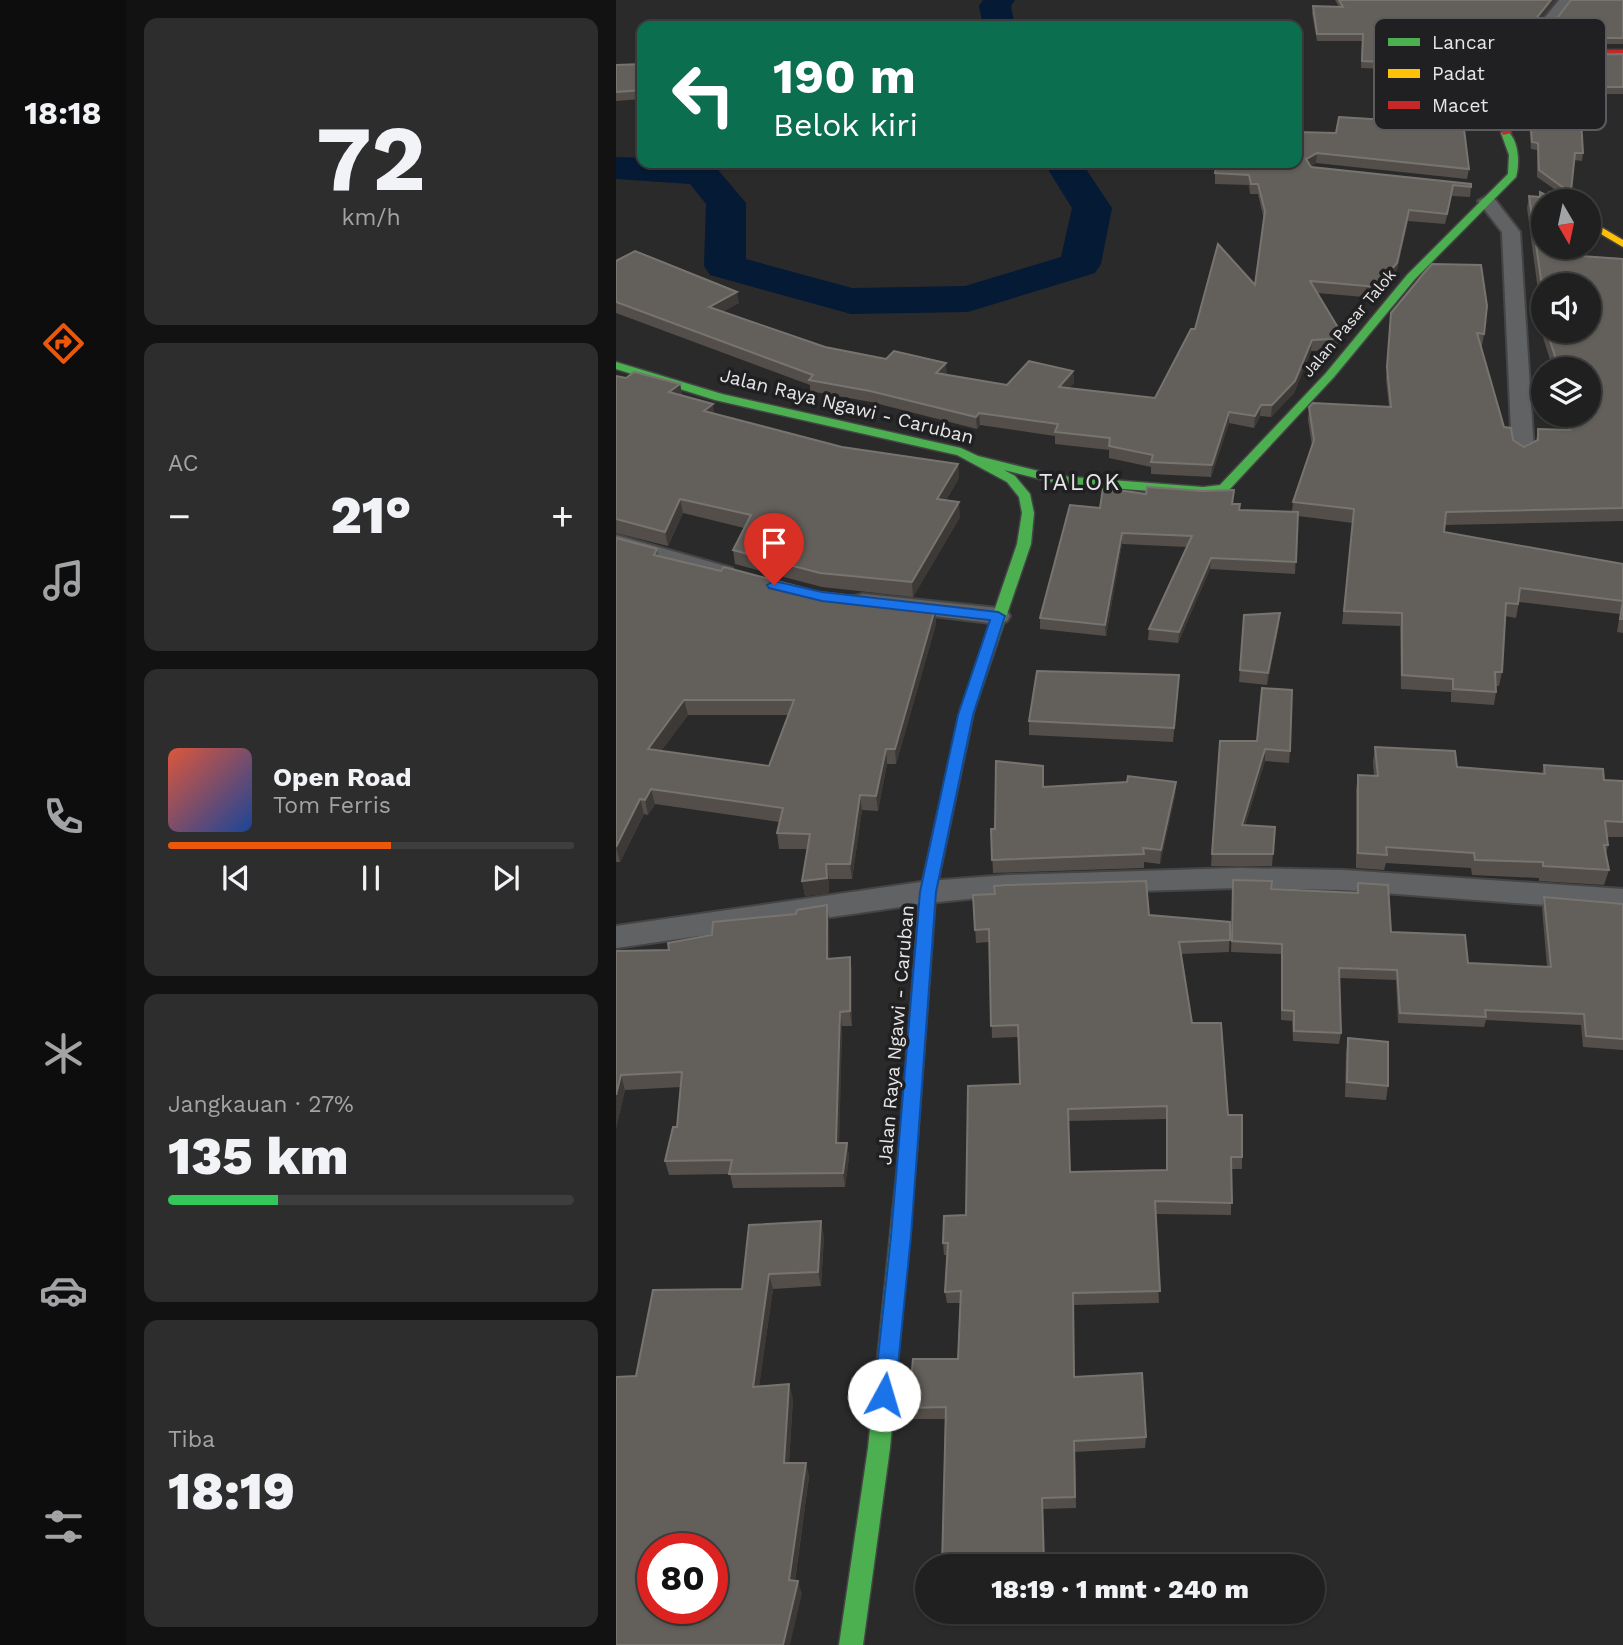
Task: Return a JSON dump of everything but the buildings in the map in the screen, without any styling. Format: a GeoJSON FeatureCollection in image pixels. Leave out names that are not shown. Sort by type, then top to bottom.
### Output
{"type":"FeatureCollection","features":[{"type":"Feature","properties":{"kind":"main road","name":"Jalan Pasar Talok"},"geometry":{"type":"LineString","coordinates":[[1080,482],[1203,491],[1224,488],[1330,375],[1411,276],[1492,195],[1519,179],[1505,130]]}},
{"type":"Feature","properties":{"kind":"main road"},"geometry":{"type":"LineString","coordinates":[[1601,230],[1623,244]]}},
{"type":"Feature","properties":{"kind":"main road","name":"Jalan Raya Ngawi - Caruban"},"geometry":{"type":"LineString","coordinates":[[616,365],[719,397],[961,452],[1011,479],[1025,497],[1028,513],[1024,544],[965,715],[928,892],[900,1249],[879,1448],[851,1645]]}},
{"type":"Feature","properties":{"kind":"main road"},"geometry":{"type":"LineString","coordinates":[[978,460],[1080,482]]}},
{"type":"Feature","properties":{"kind":"main road"},"geometry":{"type":"LineString","coordinates":[[1028,513],[1043,497],[1080,482]]}},
{"type":"Feature","properties":{"kind":"street"},"geometry":{"type":"LineString","coordinates":[[1552,18],[1567,0]]}},
{"type":"Feature","properties":{"kind":"street"},"geometry":{"type":"LineString","coordinates":[[1468,187],[1492,195],[1511,232],[1523,450]]}},
{"type":"Feature","properties":{"kind":"street"},"geometry":{"type":"LineString","coordinates":[[616,542],[742,577]]}},
{"type":"Feature","properties":{"kind":"street"},"geometry":{"type":"LineString","coordinates":[[835,598],[998,616]]}},
{"type":"Feature","properties":{"kind":"street"},"geometry":{"type":"LineString","coordinates":[[616,937],[928,892],[1008,885],[1238,878],[1448,885],[1623,900]]}},
{"type":"Feature","properties":{"kind":"waterway"},"geometry":{"type":"LineString","coordinates":[[998,21],[995,6],[999,0]]}},
{"type":"Feature","properties":{"kind":"waterway"},"geometry":{"type":"LineString","coordinates":[[616,168],[701,173],[726,203],[725,266],[851,301],[968,299],[1080,264],[1092,208],[1066,168]]}},
{"type":"Feature","properties":{"kind":"traffic: fast"},"geometry":{"type":"LineString","coordinates":[[978,460],[1059,480],[1203,491],[1224,488],[1330,375],[1411,277],[1513,175],[1514,155],[1506,133]]}},
{"type":"Feature","properties":{"kind":"traffic: fast"},"geometry":{"type":"LineString","coordinates":[[616,365],[719,397],[961,452],[1011,479],[1025,497],[1028,513],[1024,544],[967,711]]}},
{"type":"Feature","properties":{"kind":"traffic: fast"},"geometry":{"type":"LineString","coordinates":[[851,1645],[879,1448],[908,1149]]}},
{"type":"Feature","properties":{"kind":"traffic: slow"},"geometry":{"type":"LineString","coordinates":[[1601,230],[1623,244]]}},
{"type":"Feature","properties":{"kind":"traffic: slow"},"geometry":{"type":"LineString","coordinates":[[908,1149],[928,892],[967,711]]}},
{"type":"Feature","properties":{"kind":"traffic: jam"},"geometry":{"type":"LineString","coordinates":[[1606,53],[1623,53]]}},
{"type":"Feature","properties":{"kind":"district","name":"TALOK"},"geometry":{"type":"Point","coordinates":[1080,482]}},
{"type":"Feature","properties":{"kind":"route"},"geometry":{"type":"LineString","coordinates":[[774,585],[822,597],[998,616],[965,715],[928,892],[901,1236],[884,1395]]}}]}
